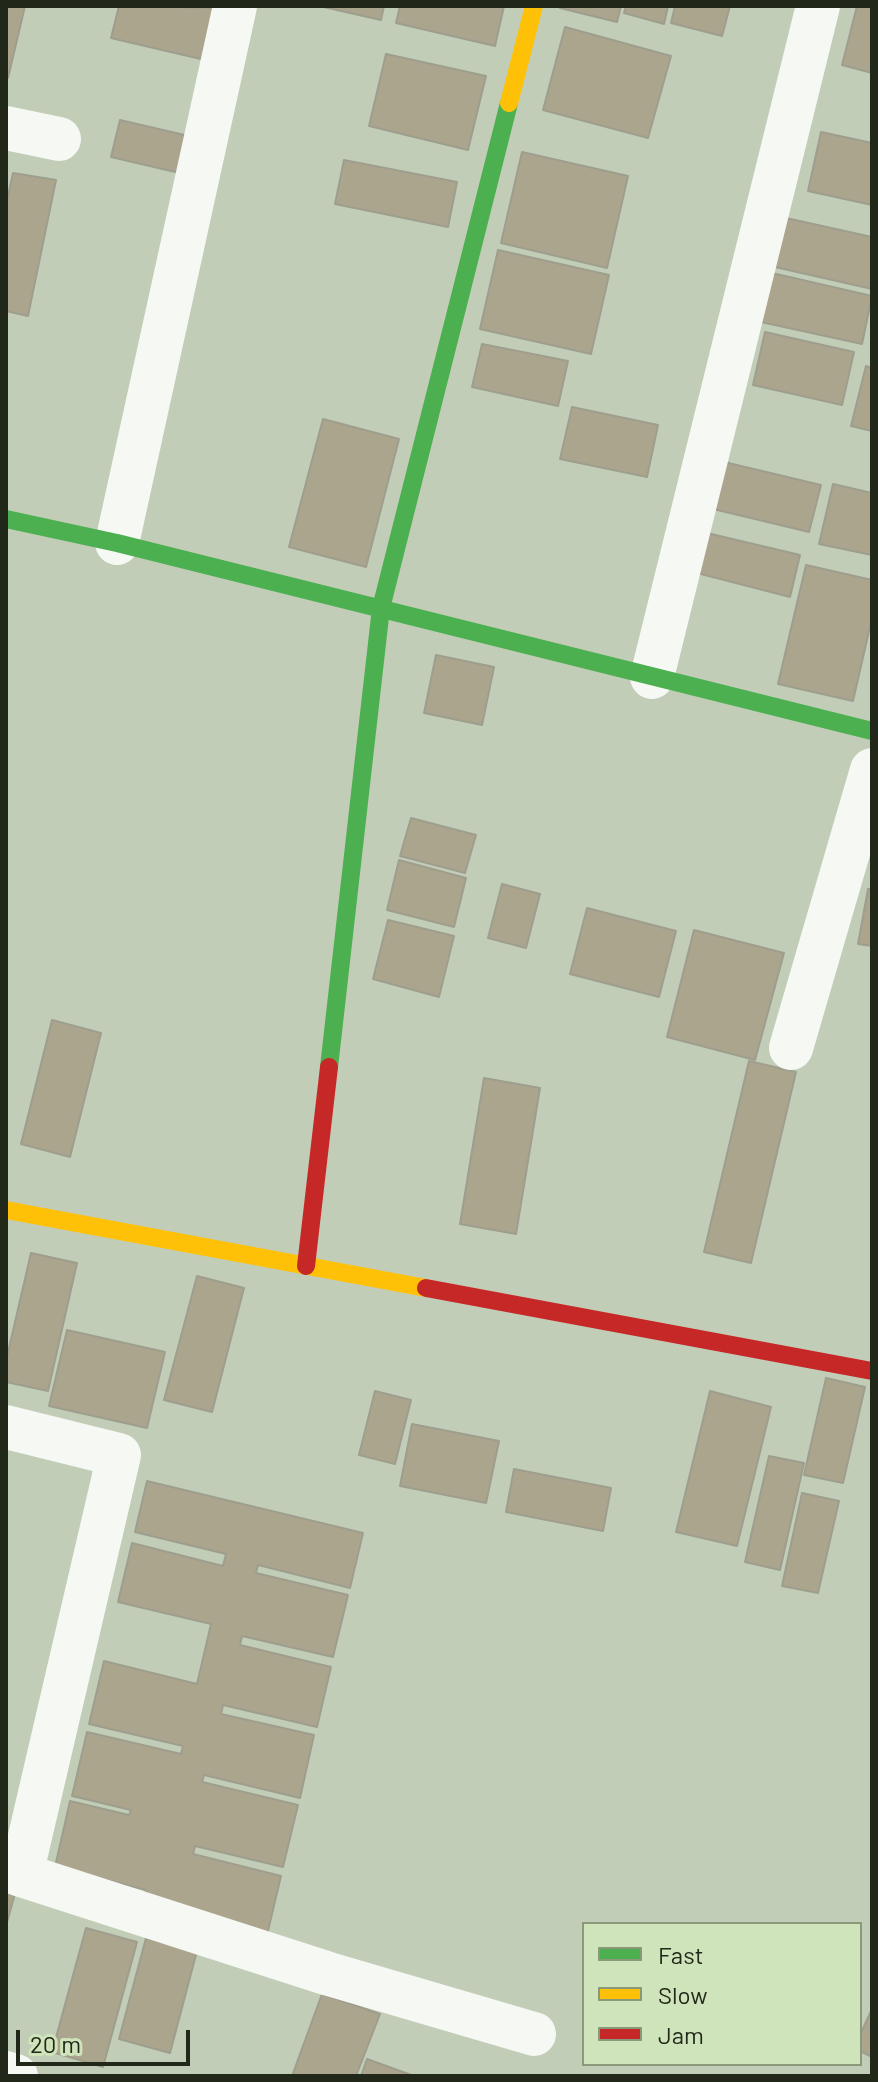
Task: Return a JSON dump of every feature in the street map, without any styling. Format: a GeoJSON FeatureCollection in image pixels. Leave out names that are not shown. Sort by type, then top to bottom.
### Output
{"type":"FeatureCollection","features":[{"type":"Feature","properties":{"kind":"street"},"geometry":{"type":"LineString","coordinates":[[117,543],[235,6]]}},
{"type":"Feature","properties":{"kind":"street"},"geometry":{"type":"LineString","coordinates":[[306,1266],[381,608],[534,6]]}},
{"type":"Feature","properties":{"kind":"street"},"geometry":{"type":"LineString","coordinates":[[652,677],[818,6]]}},
{"type":"Feature","properties":{"kind":"street"},"geometry":{"type":"LineString","coordinates":[[6,128],[59,139]]}},
{"type":"Feature","properties":{"kind":"street"},"geometry":{"type":"LineString","coordinates":[[6,519],[117,543],[872,731]]}},
{"type":"Feature","properties":{"kind":"street"},"geometry":{"type":"LineString","coordinates":[[791,1048],[872,770]]}},
{"type":"Feature","properties":{"kind":"street"},"geometry":{"type":"LineString","coordinates":[[6,1210],[872,1371]]}},
{"type":"Feature","properties":{"kind":"street"},"geometry":{"type":"LineString","coordinates":[[6,1427],[119,1455],[14,1872],[315,1970],[534,2034]]}},
{"type":"Feature","properties":{"kind":"street"},"geometry":{"type":"LineString","coordinates":[[6,2073],[16,2076]]}},
{"type":"Feature","properties":{"kind":"building"},"geometry":{"type":"Polygon","coordinates":[[[6,6],[25,6],[8,78],[6,78],[6,6]]]}},
{"type":"Feature","properties":{"kind":"building"},"geometry":{"type":"Polygon","coordinates":[[[119,6],[217,8],[205,60],[111,38],[119,6]]]}},
{"type":"Feature","properties":{"kind":"building"},"geometry":{"type":"Polygon","coordinates":[[[319,6],[384,6],[381,20],[319,6]]]}},
{"type":"Feature","properties":{"kind":"building"},"geometry":{"type":"Polygon","coordinates":[[[400,6],[504,6],[495,46],[396,23],[400,6]]]}},
{"type":"Feature","properties":{"kind":"building"},"geometry":{"type":"Polygon","coordinates":[[[560,6],[621,6],[617,22],[560,6]]]}},
{"type":"Feature","properties":{"kind":"building"},"geometry":{"type":"Polygon","coordinates":[[[626,6],[668,6],[664,24],[624,13],[626,6]]]}},
{"type":"Feature","properties":{"kind":"building"},"geometry":{"type":"Polygon","coordinates":[[[675,6],[730,6],[722,36],[671,23],[675,6]]]}},
{"type":"Feature","properties":{"kind":"building"},"geometry":{"type":"Polygon","coordinates":[[[857,6],[872,6],[872,73],[842,65],[857,6]]]}},
{"type":"Feature","properties":{"kind":"building"},"geometry":{"type":"Polygon","coordinates":[[[565,27],[671,56],[648,138],[543,110],[565,27]]]}},
{"type":"Feature","properties":{"kind":"building"},"geometry":{"type":"Polygon","coordinates":[[[386,54],[486,76],[468,150],[369,126],[386,54]]]}},
{"type":"Feature","properties":{"kind":"building"},"geometry":{"type":"Polygon","coordinates":[[[120,120],[193,137],[184,174],[111,157],[120,120]]]}},
{"type":"Feature","properties":{"kind":"building"},"geometry":{"type":"Polygon","coordinates":[[[821,132],[872,143],[872,205],[808,191],[821,132]]]}},
{"type":"Feature","properties":{"kind":"building"},"geometry":{"type":"Polygon","coordinates":[[[522,152],[628,176],[607,268],[501,243],[522,152]]]}},
{"type":"Feature","properties":{"kind":"building"},"geometry":{"type":"Polygon","coordinates":[[[344,160],[457,182],[448,227],[335,204],[344,160]]]}},
{"type":"Feature","properties":{"kind":"building"},"geometry":{"type":"Polygon","coordinates":[[[13,173],[56,180],[28,316],[6,311],[6,205],[13,173]]]}},
{"type":"Feature","properties":{"kind":"building"},"geometry":{"type":"Polygon","coordinates":[[[786,218],[872,237],[872,289],[775,267],[786,218]]]}},
{"type":"Feature","properties":{"kind":"building"},"geometry":{"type":"Polygon","coordinates":[[[498,250],[609,275],[591,354],[480,329],[498,250]]]}},
{"type":"Feature","properties":{"kind":"building"},"geometry":{"type":"Polygon","coordinates":[[[772,273],[872,296],[862,344],[761,322],[772,273]]]}},
{"type":"Feature","properties":{"kind":"building"},"geometry":{"type":"Polygon","coordinates":[[[765,332],[854,352],[842,405],[753,385],[765,332]]]}},
{"type":"Feature","properties":{"kind":"building"},"geometry":{"type":"Polygon","coordinates":[[[482,344],[568,361],[558,406],[472,387],[482,344]]]}},
{"type":"Feature","properties":{"kind":"building"},"geometry":{"type":"Polygon","coordinates":[[[866,366],[872,368],[872,431],[851,426],[866,366]]]}},
{"type":"Feature","properties":{"kind":"building"},"geometry":{"type":"Polygon","coordinates":[[[572,407],[658,425],[647,477],[560,459],[572,407]]]}},
{"type":"Feature","properties":{"kind":"building"},"geometry":{"type":"Polygon","coordinates":[[[323,419],[399,439],[366,567],[289,547],[323,419]]]}},
{"type":"Feature","properties":{"kind":"building"},"geometry":{"type":"Polygon","coordinates":[[[720,461],[821,485],[809,532],[709,508],[720,461]]]}},
{"type":"Feature","properties":{"kind":"building"},"geometry":{"type":"Polygon","coordinates":[[[833,484],[872,493],[872,555],[819,544],[833,484]]]}},
{"type":"Feature","properties":{"kind":"building"},"geometry":{"type":"Polygon","coordinates":[[[707,533],[800,555],[790,597],[697,573],[707,533]]]}},
{"type":"Feature","properties":{"kind":"building"},"geometry":{"type":"Polygon","coordinates":[[[806,565],[872,580],[872,618],[853,701],[778,684],[806,565]]]}},
{"type":"Feature","properties":{"kind":"building"},"geometry":{"type":"Polygon","coordinates":[[[436,655],[494,667],[482,725],[424,713],[436,655]]]}},
{"type":"Feature","properties":{"kind":"building"},"geometry":{"type":"Polygon","coordinates":[[[411,818],[476,835],[465,873],[400,856],[411,818]]]}},
{"type":"Feature","properties":{"kind":"building"},"geometry":{"type":"Polygon","coordinates":[[[399,860],[466,878],[454,927],[387,910],[399,860]]]}},
{"type":"Feature","properties":{"kind":"building"},"geometry":{"type":"Polygon","coordinates":[[[502,884],[540,894],[526,948],[488,938],[502,884]]]}},
{"type":"Feature","properties":{"kind":"building"},"geometry":{"type":"Polygon","coordinates":[[[868,889],[872,889],[872,946],[858,944],[868,889]]]}},
{"type":"Feature","properties":{"kind":"building"},"geometry":{"type":"Polygon","coordinates":[[[587,908],[676,931],[659,997],[570,974],[587,908]]]}},
{"type":"Feature","properties":{"kind":"building"},"geometry":{"type":"Polygon","coordinates":[[[388,920],[454,936],[439,997],[373,979],[388,920]]]}},
{"type":"Feature","properties":{"kind":"building"},"geometry":{"type":"Polygon","coordinates":[[[694,930],[784,953],[755,1060],[667,1037],[694,930]]]}},
{"type":"Feature","properties":{"kind":"building"},"geometry":{"type":"Polygon","coordinates":[[[52,1020],[101,1033],[70,1157],[21,1144],[52,1020]]]}},
{"type":"Feature","properties":{"kind":"building"},"geometry":{"type":"Polygon","coordinates":[[[749,1061],[796,1072],[751,1263],[704,1252],[749,1061]]]}},
{"type":"Feature","properties":{"kind":"building"},"geometry":{"type":"Polygon","coordinates":[[[484,1078],[540,1088],[516,1234],[460,1224],[484,1078]]]}},
{"type":"Feature","properties":{"kind":"building"},"geometry":{"type":"Polygon","coordinates":[[[31,1253],[77,1263],[48,1391],[6,1382],[6,1361],[31,1253]]]}},
{"type":"Feature","properties":{"kind":"building"},"geometry":{"type":"Polygon","coordinates":[[[197,1276],[244,1288],[212,1412],[164,1400],[197,1276]]]}},
{"type":"Feature","properties":{"kind":"building"},"geometry":{"type":"Polygon","coordinates":[[[67,1330],[165,1352],[147,1428],[49,1406],[67,1330]]]}},
{"type":"Feature","properties":{"kind":"building"},"geometry":{"type":"Polygon","coordinates":[[[826,1378],[865,1387],[843,1483],[804,1475],[826,1378]]]}},
{"type":"Feature","properties":{"kind":"building"},"geometry":{"type":"Polygon","coordinates":[[[375,1391],[411,1400],[395,1464],[359,1455],[375,1391]]]}},
{"type":"Feature","properties":{"kind":"building"},"geometry":{"type":"Polygon","coordinates":[[[710,1391],[771,1407],[737,1546],[676,1532],[710,1391]]]}},
{"type":"Feature","properties":{"kind":"building"},"geometry":{"type":"Polygon","coordinates":[[[412,1424],[499,1441],[486,1503],[400,1486],[412,1424]]]}},
{"type":"Feature","properties":{"kind":"building"},"geometry":{"type":"Polygon","coordinates":[[[769,1456],[804,1463],[780,1570],[745,1562],[769,1456]]]}},
{"type":"Feature","properties":{"kind":"building"},"geometry":{"type":"Polygon","coordinates":[[[514,1469],[611,1488],[603,1531],[506,1512],[514,1469]]]}},
{"type":"Feature","properties":{"kind":"building"},"geometry":{"type":"Polygon","coordinates":[[[147,1481],[363,1533],[350,1588],[258,1565],[256,1573],[348,1595],[333,1657],[242,1636],[240,1645],[331,1667],[317,1727],[223,1705],[221,1714],[314,1735],[300,1798],[204,1775],[202,1782],[298,1805],[283,1867],[195,1846],[193,1854],[281,1876],[267,1935],[142,1906],[146,1890],[55,1867],[70,1801],[129,1815],[131,1810],[72,1796],[87,1732],[181,1754],[183,1746],[89,1724],[104,1661],[197,1684],[211,1624],[118,1602],[132,1543],[223,1566],[226,1554],[135,1532],[147,1481]]]}},
{"type":"Feature","properties":{"kind":"building"},"geometry":{"type":"Polygon","coordinates":[[[802,1493],[839,1501],[818,1593],[782,1586],[802,1493]]]}},
{"type":"Feature","properties":{"kind":"building"},"geometry":{"type":"Polygon","coordinates":[[[6,1888],[16,1890],[6,1926],[6,1888]]]}},
{"type":"Feature","properties":{"kind":"building"},"geometry":{"type":"Polygon","coordinates":[[[86,1928],[137,1942],[103,2067],[52,2052],[86,1928]]]}},
{"type":"Feature","properties":{"kind":"building"},"geometry":{"type":"Polygon","coordinates":[[[146,1938],[197,1951],[170,2053],[119,2039],[146,1938]]]}},
{"type":"Feature","properties":{"kind":"building"},"geometry":{"type":"Polygon","coordinates":[[[322,1994],[380,2014],[356,2076],[292,2076],[322,1994]]]}},
{"type":"Feature","properties":{"kind":"building"},"geometry":{"type":"Polygon","coordinates":[[[872,2009],[872,2057],[862,2052],[862,2031],[872,2009]]]}},
{"type":"Feature","properties":{"kind":"building"},"geometry":{"type":"Polygon","coordinates":[[[367,2059],[414,2076],[361,2076],[367,2059]]]}},
{"type":"Feature","properties":{"kind":"traffic: fast"},"geometry":{"type":"LineString","coordinates":[[329,1067],[381,608],[509,103]]}},
{"type":"Feature","properties":{"kind":"traffic: fast"},"geometry":{"type":"LineString","coordinates":[[6,519],[117,543],[872,731]]}},
{"type":"Feature","properties":{"kind":"traffic: slow"},"geometry":{"type":"LineString","coordinates":[[509,103],[534,6]]}},
{"type":"Feature","properties":{"kind":"traffic: slow"},"geometry":{"type":"LineString","coordinates":[[6,1210],[426,1288]]}},
{"type":"Feature","properties":{"kind":"traffic: jam"},"geometry":{"type":"LineString","coordinates":[[306,1266],[329,1067]]}},
{"type":"Feature","properties":{"kind":"traffic: jam"},"geometry":{"type":"LineString","coordinates":[[426,1288],[872,1371]]}}]}
